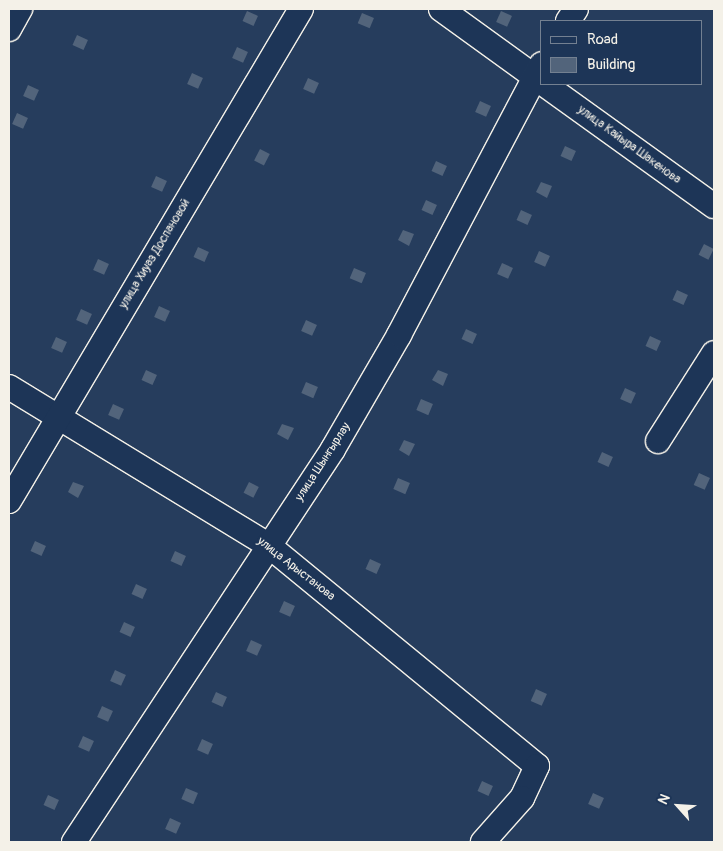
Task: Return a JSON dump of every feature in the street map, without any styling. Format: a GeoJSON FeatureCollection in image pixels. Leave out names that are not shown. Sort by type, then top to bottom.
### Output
{"type":"FeatureCollection","features":[{"type":"Feature","properties":{"kind":"street"},"geometry":{"type":"LineString","coordinates":[[9,29],[20,9]]}},
{"type":"Feature","properties":{"kind":"street","name":"улица Хиуаз Доспановой"},"geometry":{"type":"LineString","coordinates":[[9,500],[301,9]]}},
{"type":"Feature","properties":{"kind":"street","name":"улица Кайыра Шакенова"},"geometry":{"type":"LineString","coordinates":[[441,9],[540,76]]}},
{"type":"Feature","properties":{"kind":"street"},"geometry":{"type":"LineString","coordinates":[[569,20],[576,9]]}},
{"type":"Feature","properties":{"kind":"street","name":"улица Шынгырлау"},"geometry":{"type":"LineString","coordinates":[[74,842],[333,449],[399,335],[540,76]]}},
{"type":"Feature","properties":{"kind":"street","name":"улица Кайыра Шакенова"},"geometry":{"type":"LineString","coordinates":[[552,85],[714,206]]}},
{"type":"Feature","properties":{"kind":"street"},"geometry":{"type":"LineString","coordinates":[[658,441],[714,353]]}},
{"type":"Feature","properties":{"kind":"street","name":"улица Арыстанова"},"geometry":{"type":"LineString","coordinates":[[9,387],[268,545],[537,766],[522,798],[483,842]]}},
{"type":"Feature","properties":{"kind":"building"},"geometry":{"type":"Polygon","coordinates":[[[247,11],[258,16],[253,26],[243,21],[247,11]]]}},
{"type":"Feature","properties":{"kind":"building"},"geometry":{"type":"Polygon","coordinates":[[[501,11],[512,16],[507,27],[496,22],[501,11]]]}},
{"type":"Feature","properties":{"kind":"building"},"geometry":{"type":"Polygon","coordinates":[[[362,13],[374,18],[370,28],[358,23],[362,13]]]}},
{"type":"Feature","properties":{"kind":"building"},"geometry":{"type":"Polygon","coordinates":[[[77,35],[88,40],[83,50],[73,45],[77,35]]]}},
{"type":"Feature","properties":{"kind":"building"},"geometry":{"type":"Polygon","coordinates":[[[237,47],[248,52],[243,63],[232,58],[237,47]]]}},
{"type":"Feature","properties":{"kind":"building"},"geometry":{"type":"Polygon","coordinates":[[[192,73],[203,78],[198,89],[187,84],[192,73]]]}},
{"type":"Feature","properties":{"kind":"building"},"geometry":{"type":"Polygon","coordinates":[[[308,78],[319,83],[314,94],[303,89],[308,78]]]}},
{"type":"Feature","properties":{"kind":"building"},"geometry":{"type":"Polygon","coordinates":[[[28,85],[39,90],[34,101],[23,96],[28,85]]]}},
{"type":"Feature","properties":{"kind":"building"},"geometry":{"type":"Polygon","coordinates":[[[480,101],[491,106],[486,117],[475,112],[480,101]]]}},
{"type":"Feature","properties":{"kind":"building"},"geometry":{"type":"Polygon","coordinates":[[[17,113],[28,118],[23,129],[12,124],[17,113]]]}},
{"type":"Feature","properties":{"kind":"building"},"geometry":{"type":"Polygon","coordinates":[[[565,146],[576,151],[571,161],[561,156],[565,146]]]}},
{"type":"Feature","properties":{"kind":"building"},"geometry":{"type":"Polygon","coordinates":[[[260,149],[270,154],[264,166],[254,161],[260,149]]]}},
{"type":"Feature","properties":{"kind":"building"},"geometry":{"type":"Polygon","coordinates":[[[436,161],[447,166],[442,176],[432,171],[436,161]]]}},
{"type":"Feature","properties":{"kind":"building"},"geometry":{"type":"Polygon","coordinates":[[[156,176],[167,181],[162,192],[151,187],[156,176]]]}},
{"type":"Feature","properties":{"kind":"building"},"geometry":{"type":"Polygon","coordinates":[[[541,182],[552,186],[547,198],[536,192],[541,182]]]}},
{"type":"Feature","properties":{"kind":"building"},"geometry":{"type":"Polygon","coordinates":[[[426,200],[437,205],[432,215],[422,210],[426,200]]]}},
{"type":"Feature","properties":{"kind":"building"},"geometry":{"type":"Polygon","coordinates":[[[521,210],[532,215],[527,225],[517,220],[521,210]]]}},
{"type":"Feature","properties":{"kind":"building"},"geometry":{"type":"Polygon","coordinates":[[[403,230],[414,234],[409,246],[398,240],[403,230]]]}},
{"type":"Feature","properties":{"kind":"building"},"geometry":{"type":"Polygon","coordinates":[[[704,244],[714,249],[708,260],[699,255],[704,244]]]}},
{"type":"Feature","properties":{"kind":"building"},"geometry":{"type":"Polygon","coordinates":[[[198,247],[209,252],[204,262],[194,257],[198,247]]]}},
{"type":"Feature","properties":{"kind":"building"},"geometry":{"type":"Polygon","coordinates":[[[539,251],[550,256],[545,267],[534,262],[539,251]]]}},
{"type":"Feature","properties":{"kind":"building"},"geometry":{"type":"Polygon","coordinates":[[[98,259],[109,264],[104,275],[93,270],[98,259]]]}},
{"type":"Feature","properties":{"kind":"building"},"geometry":{"type":"Polygon","coordinates":[[[502,263],[513,268],[508,279],[497,274],[502,263]]]}},
{"type":"Feature","properties":{"kind":"building"},"geometry":{"type":"Polygon","coordinates":[[[354,268],[366,273],[362,283],[350,278],[354,268]]]}},
{"type":"Feature","properties":{"kind":"building"},"geometry":{"type":"Polygon","coordinates":[[[677,290],[688,295],[683,305],[673,300],[677,290]]]}},
{"type":"Feature","properties":{"kind":"building"},"geometry":{"type":"Polygon","coordinates":[[[159,306],[170,311],[165,322],[154,317],[159,306]]]}},
{"type":"Feature","properties":{"kind":"building"},"geometry":{"type":"Polygon","coordinates":[[[81,309],[92,314],[87,325],[76,320],[81,309]]]}},
{"type":"Feature","properties":{"kind":"building"},"geometry":{"type":"Polygon","coordinates":[[[306,320],[317,325],[312,336],[301,331],[306,320]]]}},
{"type":"Feature","properties":{"kind":"building"},"geometry":{"type":"Polygon","coordinates":[[[466,329],[477,334],[472,344],[462,339],[466,329]]]}},
{"type":"Feature","properties":{"kind":"building"},"geometry":{"type":"Polygon","coordinates":[[[650,336],[661,341],[656,351],[646,346],[650,336]]]}},
{"type":"Feature","properties":{"kind":"building"},"geometry":{"type":"Polygon","coordinates":[[[56,337],[67,342],[62,353],[51,348],[56,337]]]}},
{"type":"Feature","properties":{"kind":"building"},"geometry":{"type":"Polygon","coordinates":[[[146,370],[157,375],[152,385],[142,380],[146,370]]]}},
{"type":"Feature","properties":{"kind":"building"},"geometry":{"type":"Polygon","coordinates":[[[438,370],[448,374],[443,386],[432,380],[438,370]]]}},
{"type":"Feature","properties":{"kind":"building"},"geometry":{"type":"Polygon","coordinates":[[[306,382],[318,387],[313,398],[301,393],[306,382]]]}},
{"type":"Feature","properties":{"kind":"building"},"geometry":{"type":"Polygon","coordinates":[[[625,388],[636,393],[631,404],[620,399],[625,388]]]}},
{"type":"Feature","properties":{"kind":"building"},"geometry":{"type":"Polygon","coordinates":[[[421,399],[433,404],[428,415],[416,410],[421,399]]]}},
{"type":"Feature","properties":{"kind":"building"},"geometry":{"type":"Polygon","coordinates":[[[113,404],[124,409],[119,420],[108,415],[113,404]]]}},
{"type":"Feature","properties":{"kind":"building"},"geometry":{"type":"Polygon","coordinates":[[[282,424],[294,428],[288,440],[277,434],[282,424]]]}},
{"type":"Feature","properties":{"kind":"building"},"geometry":{"type":"Polygon","coordinates":[[[404,440],[415,444],[409,456],[399,450],[404,440]]]}},
{"type":"Feature","properties":{"kind":"building"},"geometry":{"type":"Polygon","coordinates":[[[602,452],[613,457],[608,467],[598,462],[602,452]]]}},
{"type":"Feature","properties":{"kind":"building"},"geometry":{"type":"Polygon","coordinates":[[[699,473],[710,478],[705,490],[694,485],[699,473]]]}},
{"type":"Feature","properties":{"kind":"building"},"geometry":{"type":"Polygon","coordinates":[[[398,478],[410,483],[405,494],[393,489],[398,478]]]}},
{"type":"Feature","properties":{"kind":"building"},"geometry":{"type":"Polygon","coordinates":[[[73,482],[84,486],[78,498],[68,492],[73,482]]]}},
{"type":"Feature","properties":{"kind":"building"},"geometry":{"type":"Polygon","coordinates":[[[249,482],[259,487],[253,498],[244,493],[249,482]]]}},
{"type":"Feature","properties":{"kind":"building"},"geometry":{"type":"Polygon","coordinates":[[[35,541],[46,546],[41,556],[31,551],[35,541]]]}},
{"type":"Feature","properties":{"kind":"building"},"geometry":{"type":"Polygon","coordinates":[[[175,551],[186,556],[181,566],[171,561],[175,551]]]}},
{"type":"Feature","properties":{"kind":"building"},"geometry":{"type":"Polygon","coordinates":[[[370,559],[381,564],[376,574],[366,569],[370,559]]]}},
{"type":"Feature","properties":{"kind":"building"},"geometry":{"type":"Polygon","coordinates":[[[136,584],[147,589],[142,599],[132,594],[136,584]]]}},
{"type":"Feature","properties":{"kind":"building"},"geometry":{"type":"Polygon","coordinates":[[[284,601],[295,606],[290,617],[279,612],[284,601]]]}},
{"type":"Feature","properties":{"kind":"building"},"geometry":{"type":"Polygon","coordinates":[[[124,622],[135,627],[130,637],[120,632],[124,622]]]}},
{"type":"Feature","properties":{"kind":"building"},"geometry":{"type":"Polygon","coordinates":[[[251,640],[262,645],[257,656],[246,651],[251,640]]]}},
{"type":"Feature","properties":{"kind":"building"},"geometry":{"type":"Polygon","coordinates":[[[115,670],[126,675],[121,686],[110,681],[115,670]]]}},
{"type":"Feature","properties":{"kind":"building"},"geometry":{"type":"Polygon","coordinates":[[[536,689],[547,694],[542,706],[531,701],[536,689]]]}},
{"type":"Feature","properties":{"kind":"building"},"geometry":{"type":"Polygon","coordinates":[[[216,692],[227,697],[222,707],[212,702],[216,692]]]}},
{"type":"Feature","properties":{"kind":"building"},"geometry":{"type":"Polygon","coordinates":[[[102,706],[113,711],[108,722],[97,717],[102,706]]]}},
{"type":"Feature","properties":{"kind":"building"},"geometry":{"type":"Polygon","coordinates":[[[83,736],[94,741],[89,752],[78,747],[83,736]]]}},
{"type":"Feature","properties":{"kind":"building"},"geometry":{"type":"Polygon","coordinates":[[[202,739],[213,744],[208,755],[197,750],[202,739]]]}},
{"type":"Feature","properties":{"kind":"building"},"geometry":{"type":"Polygon","coordinates":[[[482,781],[493,786],[488,796],[478,791],[482,781]]]}},
{"type":"Feature","properties":{"kind":"building"},"geometry":{"type":"Polygon","coordinates":[[[186,788],[198,793],[193,804],[181,799],[186,788]]]}},
{"type":"Feature","properties":{"kind":"building"},"geometry":{"type":"Polygon","coordinates":[[[593,793],[604,798],[599,809],[588,804],[593,793]]]}},
{"type":"Feature","properties":{"kind":"building"},"geometry":{"type":"Polygon","coordinates":[[[48,795],[59,800],[54,810],[44,805],[48,795]]]}},
{"type":"Feature","properties":{"kind":"building"},"geometry":{"type":"Polygon","coordinates":[[[170,818],[181,823],[176,834],[165,829],[170,818]]]}}]}
